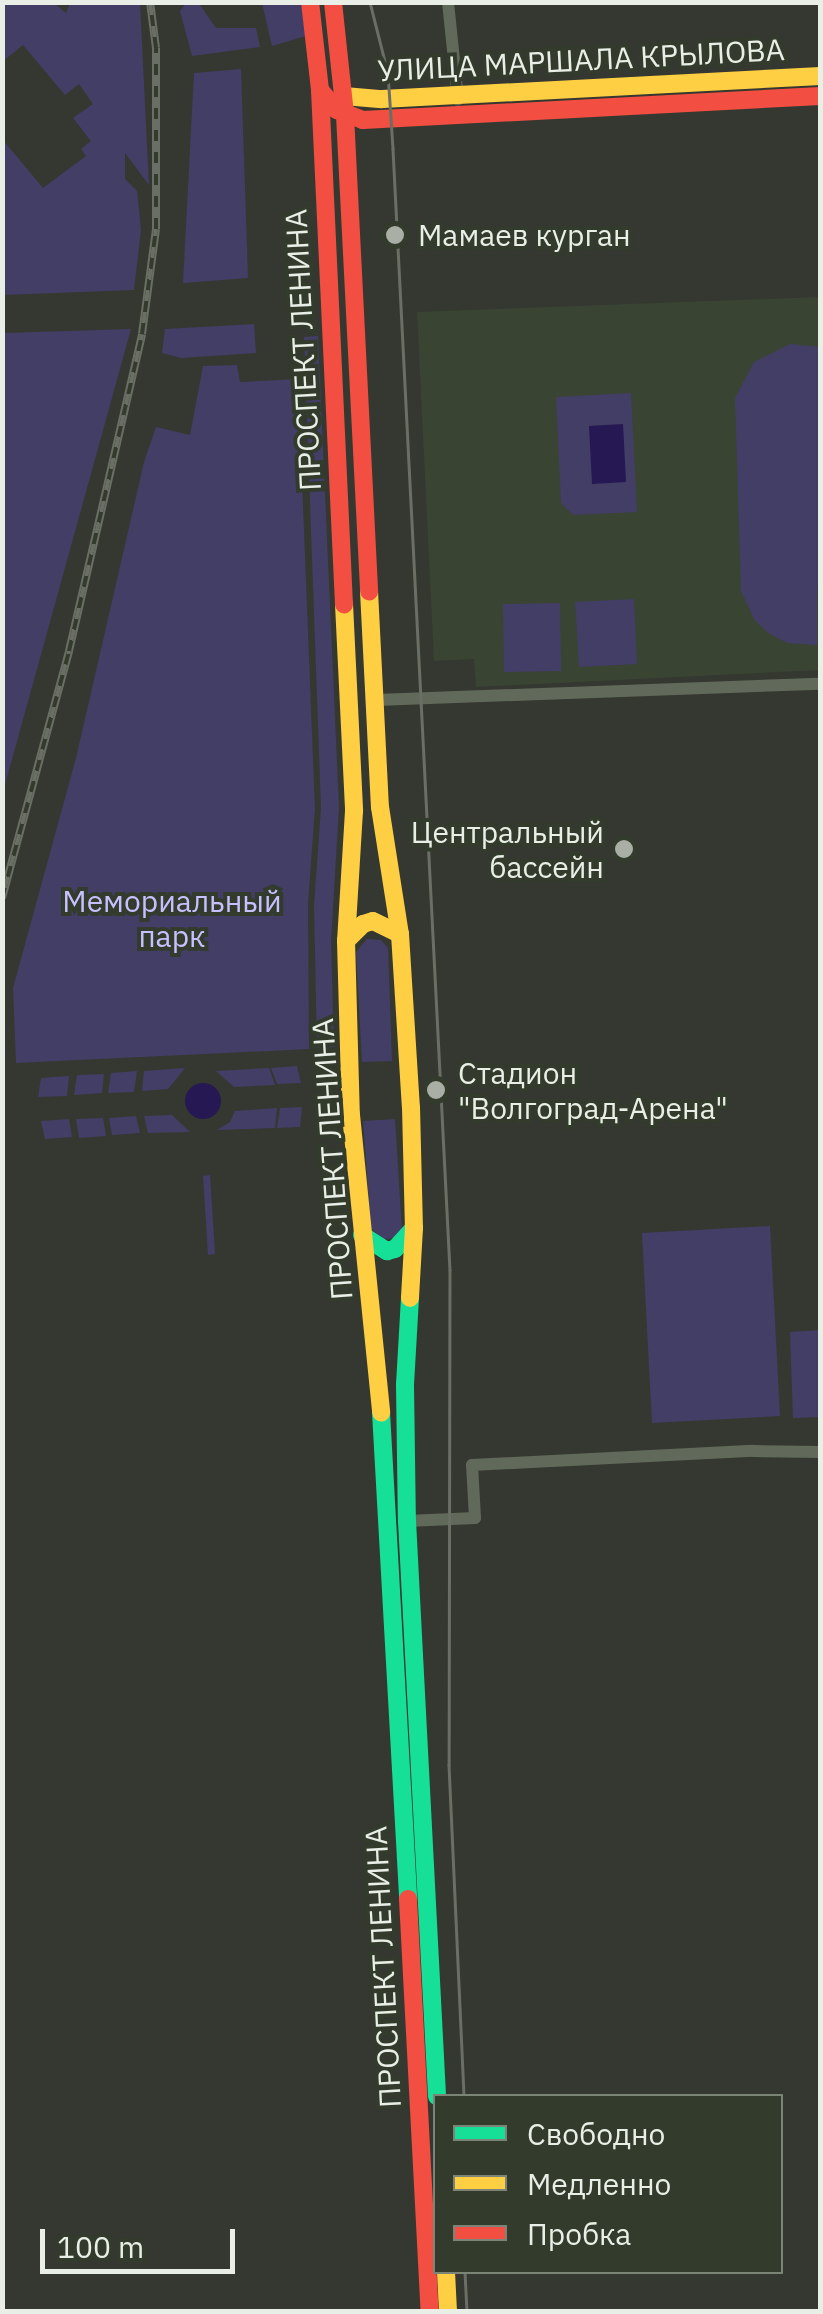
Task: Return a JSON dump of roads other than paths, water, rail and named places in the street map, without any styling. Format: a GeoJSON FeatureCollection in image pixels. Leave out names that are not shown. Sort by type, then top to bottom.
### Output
{"type":"FeatureCollection","features":[{"type":"Feature","properties":{"kind":"main road","name":"ПРОСПЕКТ ЛЕНИНА"},"geometry":{"type":"LineString","coordinates":[[310,2],[320,90],[354,811],[346,940],[351,1115],[380,1393],[430,2312]]}},
{"type":"Feature","properties":{"kind":"main road","name":"ПРОСПЕКТ ЛЕНИНА"},"geometry":{"type":"LineString","coordinates":[[333,2],[344,106],[380,807],[400,934],[414,1228],[405,1385],[407,1521],[437,2094]]}},
{"type":"Feature","properties":{"kind":"main road","name":"УЛИЦА МАРШАЛА КРЫЛОВА"},"geometry":{"type":"LineString","coordinates":[[344,106],[457,95],[820,76]]}},
{"type":"Feature","properties":{"kind":"main road"},"geometry":{"type":"LineString","coordinates":[[320,90],[344,106]]}},
{"type":"Feature","properties":{"kind":"main road","name":"УЛИЦА МАРШАЛА КРЫЛОВА"},"geometry":{"type":"LineString","coordinates":[[344,106],[363,120],[820,96]]}},
{"type":"Feature","properties":{"kind":"main road"},"geometry":{"type":"LineString","coordinates":[[346,940],[363,924],[373,921],[400,934]]}},
{"type":"Feature","properties":{"kind":"main road"},"geometry":{"type":"LineString","coordinates":[[362,1235],[387,1251],[395,1249],[414,1228]]}},
{"type":"Feature","properties":{"kind":"main road"},"geometry":{"type":"LineString","coordinates":[[446,2274],[448,2312]]}},
{"type":"Feature","properties":{"kind":"street"},"geometry":{"type":"LineString","coordinates":[[448,2],[460,116]]}},
{"type":"Feature","properties":{"kind":"street"},"geometry":{"type":"LineString","coordinates":[[376,700],[820,684]]}},
{"type":"Feature","properties":{"kind":"street"},"geometry":{"type":"LineString","coordinates":[[407,1521],[475,1518],[472,1465],[753,1450],[820,1452]]}},
{"type":"Feature","properties":{"kind":"tram line"},"geometry":{"type":"LineString","coordinates":[[370,2],[388,73],[393,149],[450,1270],[449,1765],[464,2094]]}},
{"type":"Feature","properties":{"kind":"tram line"},"geometry":{"type":"LineString","coordinates":[[465,2274],[467,2312]]}},
{"type":"Feature","properties":{"kind":"railway"},"geometry":{"type":"LineString","coordinates":[[2,898],[69,651],[142,334],[156,229],[156,48],[150,2]]}},
{"type":"Feature","properties":{"kind":"place","name":"Мамаев курган"},"geometry":{"type":"Point","coordinates":[395,235]}},
{"type":"Feature","properties":{"kind":"place","name":"Центральный бассейн"},"geometry":{"type":"Point","coordinates":[624,849]}},
{"type":"Feature","properties":{"kind":"place","name":"Стадион \"Волгоград-Арена\""},"geometry":{"type":"Point","coordinates":[436,1090]}},
{"type":"Feature","properties":{"kind":"park label","name":"Мемориальный парк"},"geometry":{"type":"Point","coordinates":[172,918]}}]}
